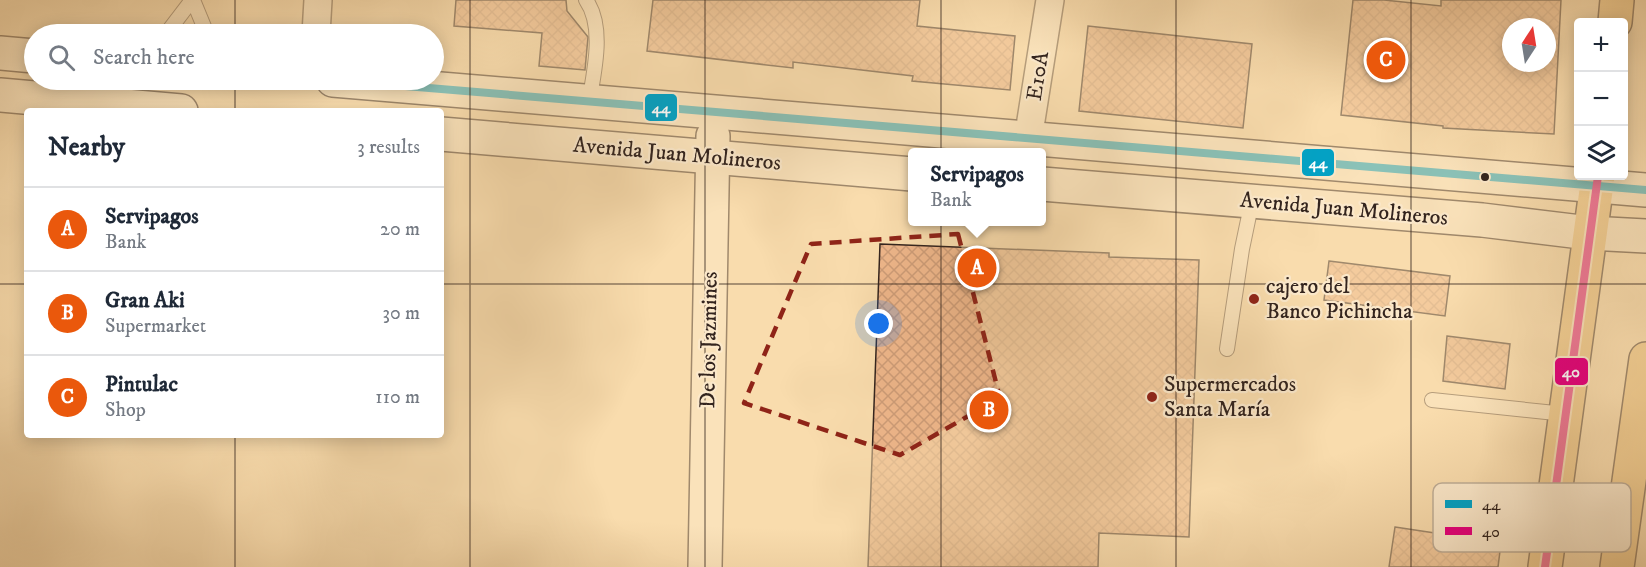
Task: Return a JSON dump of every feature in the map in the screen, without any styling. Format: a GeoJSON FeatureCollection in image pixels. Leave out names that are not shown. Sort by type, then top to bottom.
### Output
{"type":"FeatureCollection","features":[{"type":"Feature","properties":{"kind":"main road"},"geometry":{"type":"LineString","coordinates":[[1615,18],[1617,0]]}},
{"type":"Feature","properties":{"kind":"main road"},"geometry":{"type":"LineString","coordinates":[[1556,483],[1598,180]]}},
{"type":"Feature","properties":{"kind":"main road"},"geometry":{"type":"LineString","coordinates":[[1629,483],[1646,359]]}},
{"type":"Feature","properties":{"kind":"main road"},"geometry":{"type":"LineString","coordinates":[[1545,567],[1547,552]]}},
{"type":"Feature","properties":{"kind":"main road"},"geometry":{"type":"LineString","coordinates":[[1617,567],[1619,552]]}},
{"type":"Feature","properties":{"kind":"street"},"geometry":{"type":"LineString","coordinates":[[317,24],[318,0]]}},
{"type":"Feature","properties":{"kind":"street","name":"E10A"},"geometry":{"type":"LineString","coordinates":[[1027,145],[1050,0]]}},
{"type":"Feature","properties":{"kind":"street"},"geometry":{"type":"LineString","coordinates":[[0,53],[24,55]]}},
{"type":"Feature","properties":{"kind":"street","name":"Avenida Juan Molineros"},"geometry":{"type":"LineString","coordinates":[[444,90],[713,113],[1027,145],[1574,179]]}},
{"type":"Feature","properties":{"kind":"street"},"geometry":{"type":"LineString","coordinates":[[0,95],[148,108]]}},
{"type":"Feature","properties":{"kind":"street","name":"De los Jazmines"},"geometry":{"type":"LineString","coordinates":[[705,567],[713,113]]}},
{"type":"Feature","properties":{"kind":"street","name":"Avenida Juan Molineros"},"geometry":{"type":"LineString","coordinates":[[444,134],[908,174]]}},
{"type":"Feature","properties":{"kind":"street","name":"Avenida Juan Molineros"},"geometry":{"type":"LineString","coordinates":[[1598,180],[1646,190]]}},
{"type":"Feature","properties":{"kind":"street","name":"Avenida Juan Molineros"},"geometry":{"type":"LineString","coordinates":[[1046,184],[1482,220],[1590,233],[1646,236]]}},
{"type":"Feature","properties":{"kind":"lane"},"geometry":{"type":"LineString","coordinates":[[173,24],[192,0],[203,24]]}},
{"type":"Feature","properties":{"kind":"lane"},"geometry":{"type":"LineString","coordinates":[[586,0],[591,7],[598,51],[589,102]]}},
{"type":"Feature","properties":{"kind":"lane"},"geometry":{"type":"LineString","coordinates":[[1227,350],[1242,249],[1252,201]]}},
{"type":"Feature","properties":{"kind":"lane"},"geometry":{"type":"LineString","coordinates":[[1432,400],[1565,414]]}},
{"type":"Feature","properties":{"kind":"highlighted area"},"geometry":{"type":"Polygon","coordinates":[[[958,234],[1000,398],[900,455],[744,403],[811,244],[958,234]]]}},
{"type":"Feature","properties":{"kind":"building"},"geometry":{"type":"Polygon","coordinates":[[[456,0],[566,0],[567,11],[588,37],[585,70],[539,66],[542,33],[454,26],[456,0]]]}},
{"type":"Feature","properties":{"kind":"building"},"geometry":{"type":"Polygon","coordinates":[[[653,0],[920,0],[917,26],[1015,36],[1010,90],[912,81],[913,76],[793,62],[793,68],[647,51],[653,0]]]}},
{"type":"Feature","properties":{"kind":"building"},"geometry":{"type":"Polygon","coordinates":[[[1353,0],[1384,0],[1441,6],[1441,0],[1561,0],[1554,134],[1443,128],[1443,126],[1341,115],[1353,0]]]}},
{"type":"Feature","properties":{"kind":"building"},"geometry":{"type":"Polygon","coordinates":[[[1088,26],[1252,44],[1243,128],[1079,111],[1088,26]]]}},
{"type":"Feature","properties":{"kind":"building"},"geometry":{"type":"Polygon","coordinates":[[[880,244],[1109,253],[1109,257],[1199,260],[1189,537],[1099,533],[1098,567],[868,567],[880,244]]]}},
{"type":"Feature","properties":{"kind":"building"},"geometry":{"type":"Polygon","coordinates":[[[1329,261],[1450,276],[1445,316],[1324,300],[1329,261]]]}},
{"type":"Feature","properties":{"kind":"building"},"geometry":{"type":"Polygon","coordinates":[[[1447,336],[1510,344],[1505,389],[1443,381],[1447,336]]]}},
{"type":"Feature","properties":{"kind":"building"},"geometry":{"type":"Polygon","coordinates":[[[1395,527],[1433,533],[1433,552],[1500,552],[1498,567],[1389,567],[1395,527]]]}},
{"type":"Feature","properties":{"kind":"transit line","name":"44"},"geometry":{"type":"LineString","coordinates":[[444,89],[1646,190]]}},
{"type":"Feature","properties":{"kind":"transit line","name":"40"},"geometry":{"type":"LineString","coordinates":[[1556,483],[1597,180]]}},
{"type":"Feature","properties":{"kind":"transit line","name":"40"},"geometry":{"type":"LineString","coordinates":[[1545,567],[1547,552]]}},
{"type":"Feature","properties":{"kind":"place","name":"Pintulac"},"geometry":{"type":"Point","coordinates":[1386,60]}},
{"type":"Feature","properties":{"kind":"place","name":"Servipagos"},"geometry":{"type":"Point","coordinates":[977,268]}},
{"type":"Feature","properties":{"kind":"place","name":"cajero del Banco Pichincha"},"geometry":{"type":"Point","coordinates":[1254,299]}},
{"type":"Feature","properties":{"kind":"place","name":"Supermercados Santa María"},"geometry":{"type":"Point","coordinates":[1152,397]}},
{"type":"Feature","properties":{"kind":"place","name":"Gran Aki"},"geometry":{"type":"Point","coordinates":[989,410]}}]}
